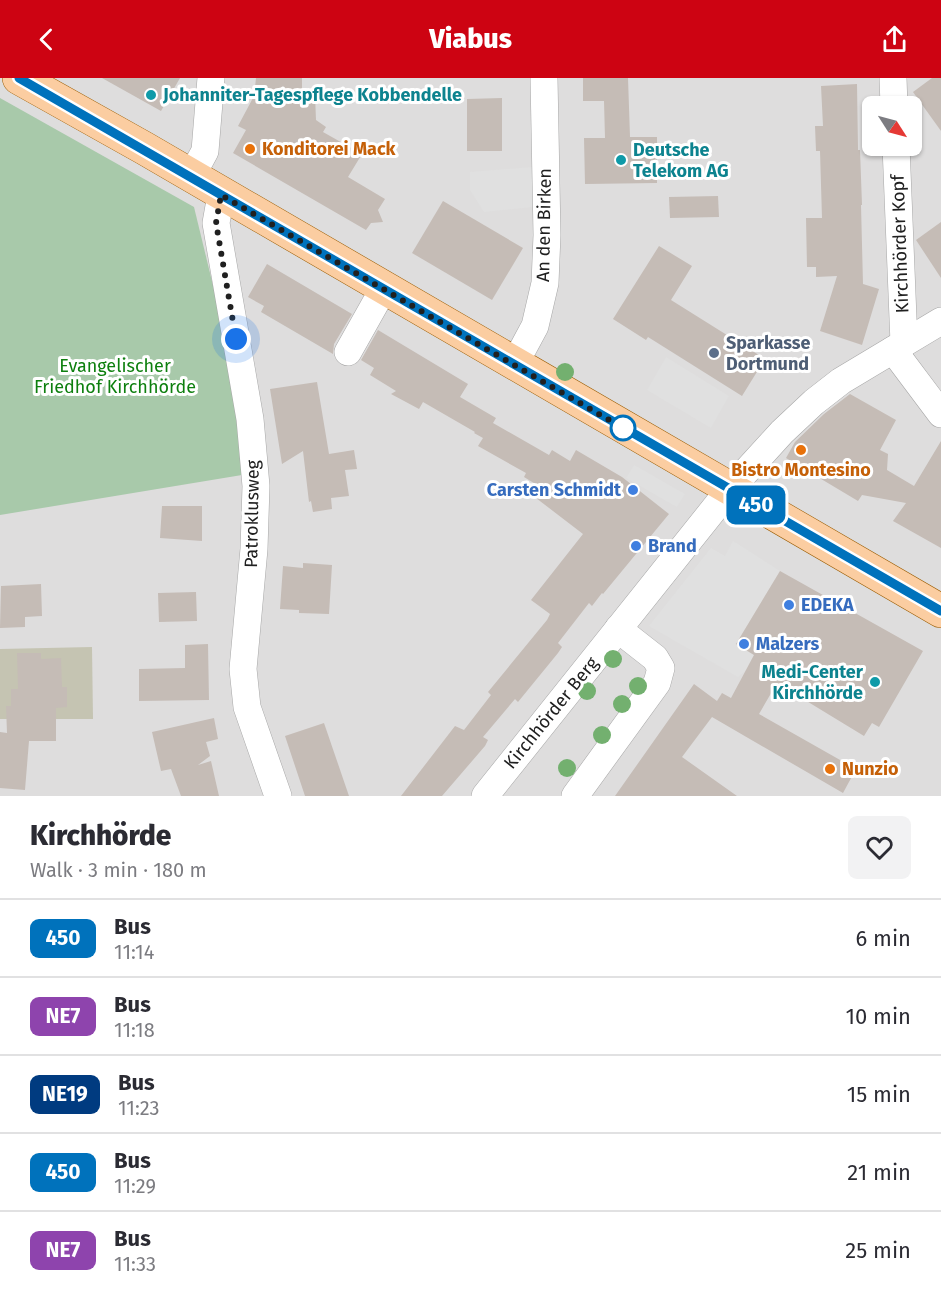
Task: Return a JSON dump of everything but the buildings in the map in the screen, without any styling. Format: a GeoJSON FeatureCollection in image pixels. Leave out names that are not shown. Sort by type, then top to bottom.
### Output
{"type":"FeatureCollection","features":[{"type":"Feature","properties":{"kind":"main road"},"geometry":{"type":"LineString","coordinates":[[19,78],[941,611]]}},
{"type":"Feature","properties":{"kind":"street"},"geometry":{"type":"LineString","coordinates":[[191,177],[205,151],[210,78]]}},
{"type":"Feature","properties":{"kind":"street","name":"An den Birken"},"geometry":{"type":"LineString","coordinates":[[514,365],[536,326],[545,283],[547,235],[544,78]]}},
{"type":"Feature","properties":{"kind":"street"},"geometry":{"type":"LineString","coordinates":[[893,78],[894,96]]}},
{"type":"Feature","properties":{"kind":"street","name":"Kirchhörder Kopf"},"geometry":{"type":"LineString","coordinates":[[896,156],[898,346]]}},
{"type":"Feature","properties":{"kind":"street","name":"Patroklusweg"},"geometry":{"type":"LineString","coordinates":[[221,195],[216,223],[250,419],[256,486],[254,549],[243,669],[247,707],[278,796]]}},
{"type":"Feature","properties":{"kind":"street"},"geometry":{"type":"LineString","coordinates":[[348,352],[384,288]]}},
{"type":"Feature","properties":{"kind":"street","name":"Kirchhörder Berg"},"geometry":{"type":"LineString","coordinates":[[485,796],[730,489],[782,432],[841,381],[941,321]]}},
{"type":"Feature","properties":{"kind":"street"},"geometry":{"type":"LineString","coordinates":[[898,346],[941,414]]}},
{"type":"Feature","properties":{"kind":"street"},"geometry":{"type":"LineString","coordinates":[[575,796],[657,682],[661,668],[655,658],[618,629]]}},
{"type":"Feature","properties":{"kind":"shaded area"},"geometry":{"type":"Polygon","coordinates":[[[0,78],[941,78],[941,796],[0,796],[0,78]]]}},
{"type":"Feature","properties":{"kind":"shaded area"},"geometry":{"type":"Polygon","coordinates":[[[532,167],[533,207],[484,212],[470,190],[470,172],[532,167]]]}},
{"type":"Feature","properties":{"kind":"shaded area"},"geometry":{"type":"Polygon","coordinates":[[[666,357],[729,396],[711,428],[647,390],[666,357]]]}},
{"type":"Feature","properties":{"kind":"shaded area"},"geometry":{"type":"Polygon","coordinates":[[[634,465],[685,494],[677,507],[626,478],[634,465]]]}},
{"type":"Feature","properties":{"kind":"shaded area"},"geometry":{"type":"Polygon","coordinates":[[[733,541],[780,571],[736,644],[754,655],[746,670],[738,677],[649,626],[711,548],[725,556],[733,541]]]}},
{"type":"Feature","properties":{"kind":"shaded area"},"geometry":{"type":"Polygon","coordinates":[[[92,647],[93,719],[0,719],[0,649],[92,647]]]}},
{"type":"Feature","properties":{"kind":"green space","name":"Evangelischer Friedhof Kirchhörde"},"geometry":{"type":"Polygon","coordinates":[[[0,98],[194,207],[225,335],[248,474],[0,515],[0,98]]]}},
{"type":"Feature","properties":{"kind":"bus line","name":"450"},"geometry":{"type":"LineString","coordinates":[[19,78],[144,148],[221,195],[941,611]]}},
{"type":"Feature","properties":{"kind":"place","name":"Johanniter-Tagespflege Kobbendelle"},"geometry":{"type":"Point","coordinates":[151,95]}},
{"type":"Feature","properties":{"kind":"place","name":"Konditorei Mack"},"geometry":{"type":"Point","coordinates":[250,149]}},
{"type":"Feature","properties":{"kind":"place","name":"Deutsche Telekom AG"},"geometry":{"type":"Point","coordinates":[621,160]}},
{"type":"Feature","properties":{"kind":"place","name":"Sparkasse Dortmund"},"geometry":{"type":"Point","coordinates":[714,353]}},
{"type":"Feature","properties":{"kind":"place","name":"Bistro Montesino"},"geometry":{"type":"Point","coordinates":[801,450]}},
{"type":"Feature","properties":{"kind":"place","name":"Carsten Schmidt"},"geometry":{"type":"Point","coordinates":[633,490]}},
{"type":"Feature","properties":{"kind":"place","name":"Brand"},"geometry":{"type":"Point","coordinates":[636,546]}},
{"type":"Feature","properties":{"kind":"place","name":"EDEKA"},"geometry":{"type":"Point","coordinates":[789,605]}},
{"type":"Feature","properties":{"kind":"place","name":"Malzers"},"geometry":{"type":"Point","coordinates":[744,644]}},
{"type":"Feature","properties":{"kind":"place","name":"Medi-Center Kirchhörde"},"geometry":{"type":"Point","coordinates":[875,682]}},
{"type":"Feature","properties":{"kind":"place","name":"Nunzio"},"geometry":{"type":"Point","coordinates":[830,769]}},
{"type":"Feature","properties":{"kind":"route"},"geometry":{"type":"LineString","coordinates":[[236,339],[216,223],[221,195],[623,428]]}}]}
